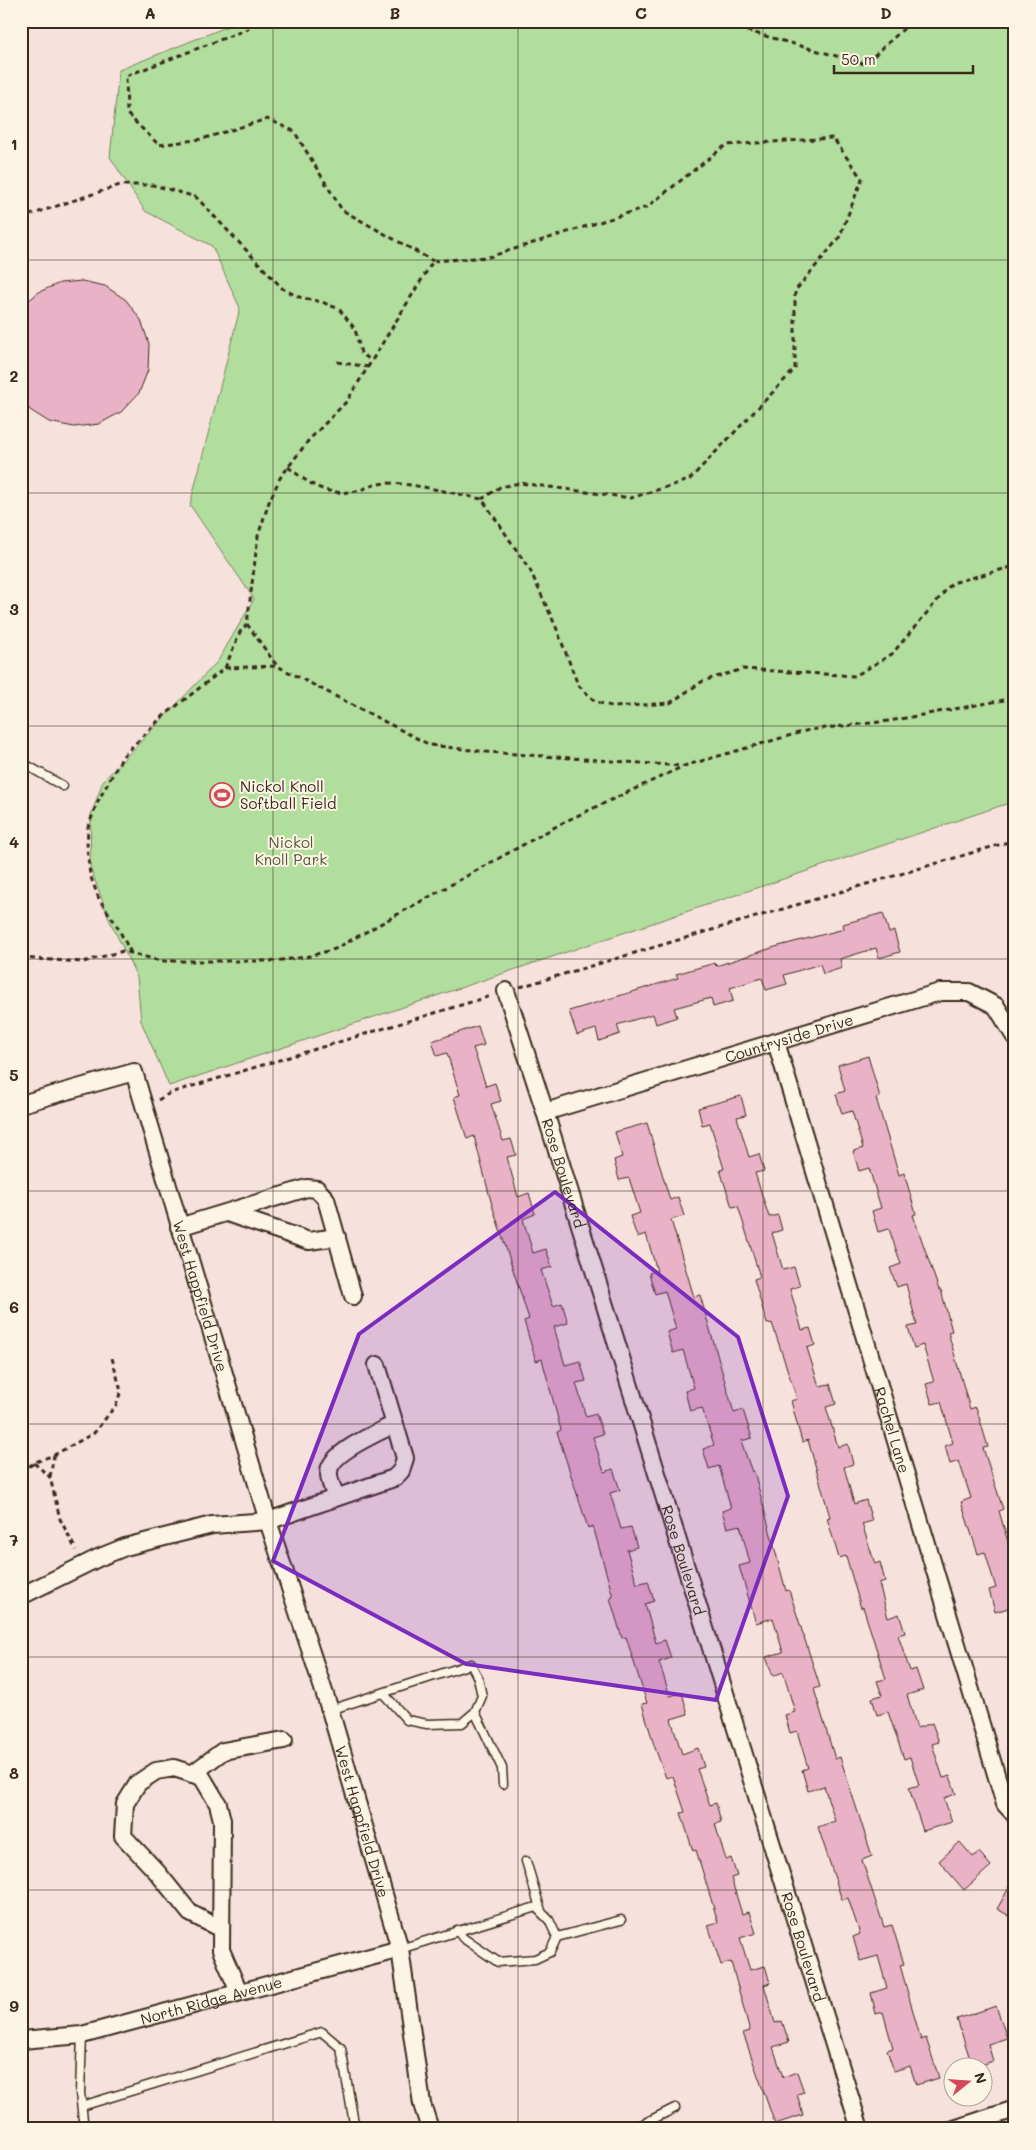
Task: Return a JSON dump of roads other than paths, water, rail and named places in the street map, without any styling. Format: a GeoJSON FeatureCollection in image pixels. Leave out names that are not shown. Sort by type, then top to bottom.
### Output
{"type":"FeatureCollection","features":[{"type":"Feature","properties":{"kind":"street","name":"Rose Boulevard"},"geometry":{"type":"LineString","coordinates":[[506,991],[546,1112],[860,2129]]}},
{"type":"Feature","properties":{"kind":"street","name":"Countryside Drive"},"geometry":{"type":"LineString","coordinates":[[546,1112],[940,992],[969,992],[996,1006],[1015,1037]]}},
{"type":"Feature","properties":{"kind":"street","name":"Rachel Lane"},"geometry":{"type":"LineString","coordinates":[[776,1042],[1005,1804],[1015,1815]]}},
{"type":"Feature","properties":{"kind":"street","name":"West Happfield Drive"},"geometry":{"type":"LineString","coordinates":[[21,1104],[134,1072],[268,1521],[330,1710],[400,1949],[422,2104],[430,2129]]}},
{"type":"Feature","properties":{"kind":"street"},"geometry":{"type":"LineString","coordinates":[[179,1227],[307,1188],[317,1190],[326,1199],[353,1296]]}},
{"type":"Feature","properties":{"kind":"street"},"geometry":{"type":"LineString","coordinates":[[227,1213],[309,1241],[337,1237]]}},
{"type":"Feature","properties":{"kind":"street"},"geometry":{"type":"LineString","coordinates":[[21,1596],[83,1565],[125,1547],[212,1526],[268,1521],[394,1478],[401,1471],[405,1458],[377,1366]]}},
{"type":"Feature","properties":{"kind":"street"},"geometry":{"type":"LineString","coordinates":[[336,1497],[330,1482],[329,1470],[335,1460],[344,1452],[395,1424]]}},
{"type":"Feature","properties":{"kind":"street"},"geometry":{"type":"LineString","coordinates":[[192,1774],[224,1752],[284,1740]]}},
{"type":"Feature","properties":{"kind":"street"},"geometry":{"type":"LineString","coordinates":[[221,1930],[190,1913],[157,1872],[122,1836],[125,1804],[138,1784],[156,1771],[174,1768],[202,1777],[218,1804],[222,1820],[221,1950],[239,1992]]}},
{"type":"Feature","properties":{"kind":"street","name":"North Ridge Avenue"},"geometry":{"type":"LineString","coordinates":[[21,2040],[82,2036],[400,1949]]}},
{"type":"Feature","properties":{"kind":"street"},"geometry":{"type":"LineString","coordinates":[[954,2129],[1015,2110]]}},
{"type":"Feature","properties":{"kind":"lane"},"geometry":{"type":"LineString","coordinates":[[21,762],[62,786]]}},
{"type":"Feature","properties":{"kind":"lane"},"geometry":{"type":"LineString","coordinates":[[330,1710],[471,1664],[478,1678],[482,1696],[474,1712],[462,1723],[428,1724],[407,1720],[383,1693]]}},
{"type":"Feature","properties":{"kind":"lane"},"geometry":{"type":"LineString","coordinates":[[474,1712],[502,1768],[503,1784]]}},
{"type":"Feature","properties":{"kind":"lane"},"geometry":{"type":"LineString","coordinates":[[526,1861],[542,1912]]}},
{"type":"Feature","properties":{"kind":"lane"},"geometry":{"type":"LineString","coordinates":[[400,1949],[536,1907],[549,1920],[557,1938]]}},
{"type":"Feature","properties":{"kind":"lane"},"geometry":{"type":"LineString","coordinates":[[457,1930],[463,1938],[498,1962],[535,1959],[550,1952],[557,1938],[621,1920]]}},
{"type":"Feature","properties":{"kind":"lane"},"geometry":{"type":"LineString","coordinates":[[82,2106],[322,2032],[341,2048],[356,2129]]}},
{"type":"Feature","properties":{"kind":"lane"},"geometry":{"type":"LineString","coordinates":[[82,2036],[82,2106],[84,2129]]}},
{"type":"Feature","properties":{"kind":"lane"},"geometry":{"type":"LineString","coordinates":[[633,2129],[675,2108]]}},
{"type":"Feature","properties":{"kind":"place","name":"Nickol Knoll Softball Field"},"geometry":{"type":"Point","coordinates":[222,795]}},
{"type":"Feature","properties":{"kind":"park label","name":"Nickol Knoll Park"},"geometry":{"type":"Point","coordinates":[291,850]}}]}
